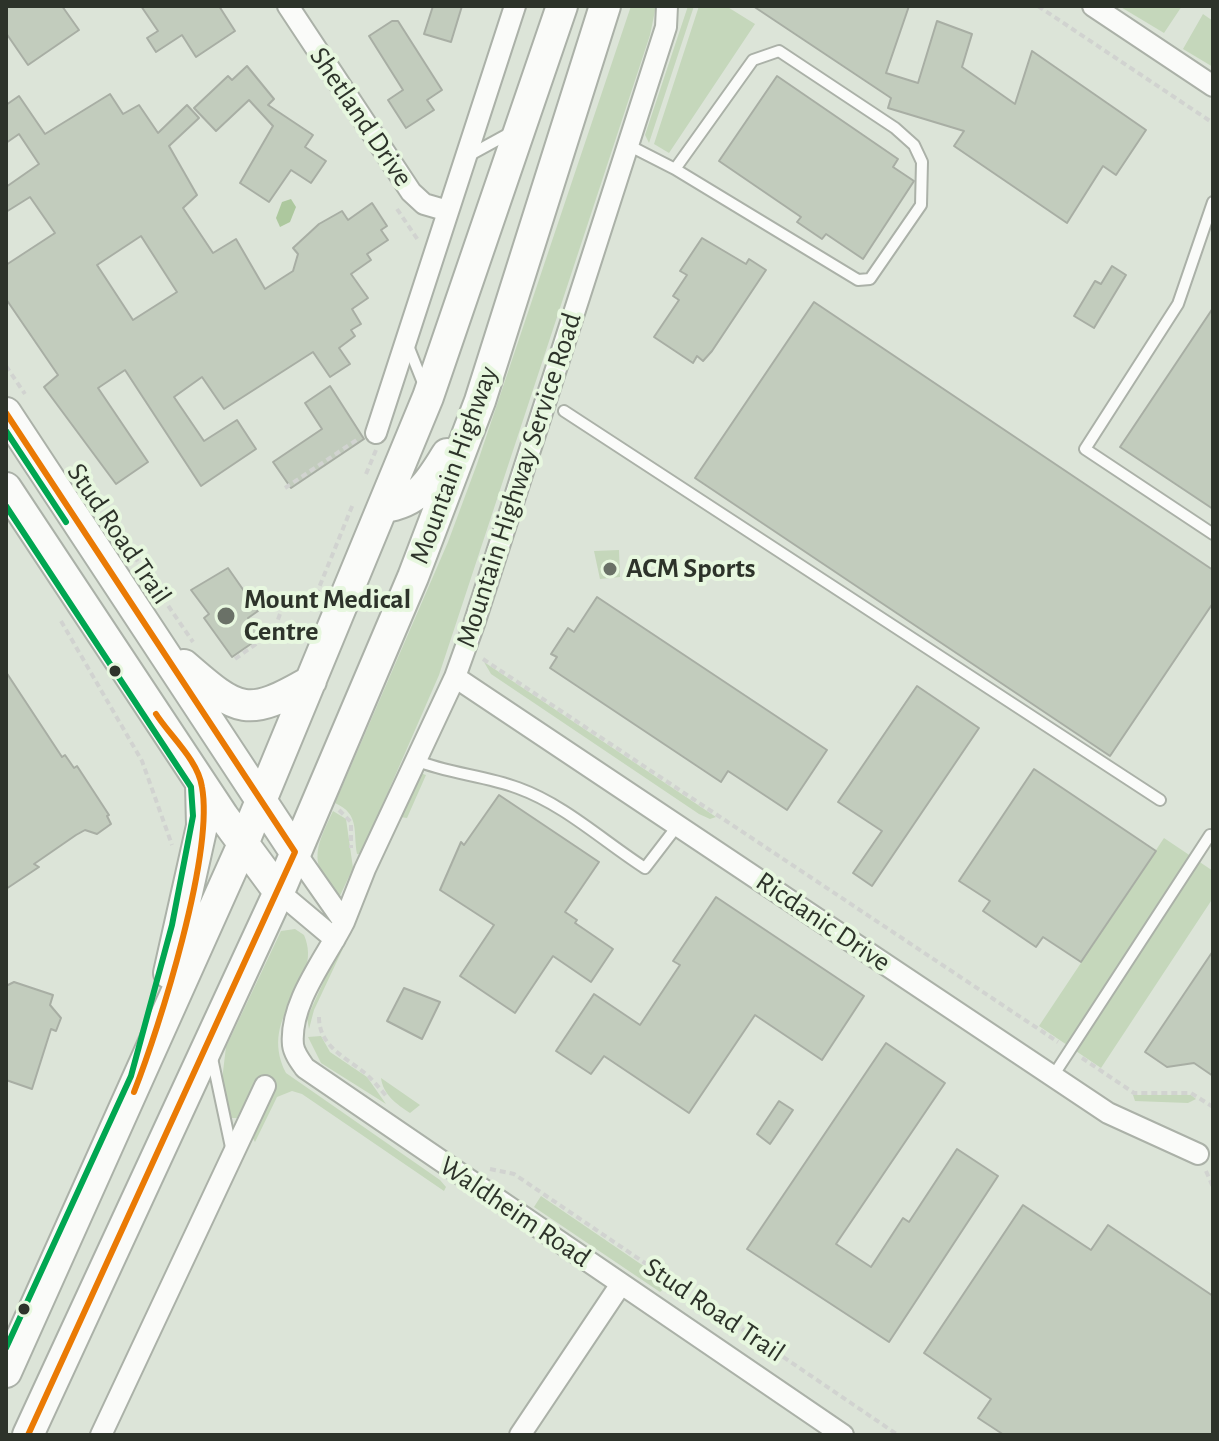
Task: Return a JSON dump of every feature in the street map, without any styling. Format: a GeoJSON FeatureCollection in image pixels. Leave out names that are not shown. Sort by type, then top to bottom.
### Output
{"type":"FeatureCollection","features":[{"type":"Feature","properties":{"kind":"main road","name":"Mountain Highway"},"geometry":{"type":"LineString","coordinates":[[6,1372],[243,844],[428,397],[562,6]]}},
{"type":"Feature","properties":{"kind":"main road","name":"Mountain Highway"},"geometry":{"type":"LineString","coordinates":[[28,1435],[279,892],[408,590],[480,401],[605,6]]}},
{"type":"Feature","properties":{"kind":"main road"},"geometry":{"type":"LineString","coordinates":[[383,507],[404,504],[421,492],[480,401]]}},
{"type":"Feature","properties":{"kind":"main road"},"geometry":{"type":"LineString","coordinates":[[17,406],[74,517],[295,852]]}},
{"type":"Feature","properties":{"kind":"main road"},"geometry":{"type":"LineString","coordinates":[[6,488],[201,784],[279,892]]}},
{"type":"Feature","properties":{"kind":"main road"},"geometry":{"type":"LineString","coordinates":[[71,584],[81,571],[83,558],[74,517]]}},
{"type":"Feature","properties":{"kind":"main road"},"geometry":{"type":"LineString","coordinates":[[156,640],[216,693],[237,704],[271,704],[311,681]]}},
{"type":"Feature","properties":{"kind":"main road"},"geometry":{"type":"LineString","coordinates":[[140,1079],[182,927],[203,817],[201,784]]}},
{"type":"Feature","properties":{"kind":"street","name":"Shetland Drive"},"geometry":{"type":"LineString","coordinates":[[288,6],[415,198],[448,211]]}},
{"type":"Feature","properties":{"kind":"street"},"geometry":{"type":"LineString","coordinates":[[372,442],[515,6]]}},
{"type":"Feature","properties":{"kind":"street","name":"Mountain Highway Service Road"},"geometry":{"type":"LineString","coordinates":[[340,930],[362,854],[415,760],[455,677],[666,27],[667,6]]}},
{"type":"Feature","properties":{"kind":"street"},"geometry":{"type":"LineString","coordinates":[[1093,6],[1213,86]]}},
{"type":"Feature","properties":{"kind":"street","name":"Ricdanic Drive"},"geometry":{"type":"LineString","coordinates":[[455,677],[1108,1113],[1198,1154]]}},
{"type":"Feature","properties":{"kind":"street"},"geometry":{"type":"LineString","coordinates":[[295,852],[340,930]]}},
{"type":"Feature","properties":{"kind":"street"},"geometry":{"type":"LineString","coordinates":[[279,892],[340,930]]}},
{"type":"Feature","properties":{"kind":"street","name":"Waldheim Road"},"geometry":{"type":"LineString","coordinates":[[340,930],[303,999],[294,1026],[293,1048],[305,1068],[843,1435]]}},
{"type":"Feature","properties":{"kind":"street"},"geometry":{"type":"LineString","coordinates":[[101,1435],[265,1086]]}},
{"type":"Feature","properties":{"kind":"street"},"geometry":{"type":"LineString","coordinates":[[520,1435],[621,1284]]}},
{"type":"Feature","properties":{"kind":"lane"},"geometry":{"type":"LineString","coordinates":[[628,145],[675,169],[848,277],[870,279],[921,205],[922,162],[914,145],[895,128],[779,51],[768,52],[753,60],[675,169]]}},
{"type":"Feature","properties":{"kind":"lane"},"geometry":{"type":"LineString","coordinates":[[466,157],[521,127]]}},
{"type":"Feature","properties":{"kind":"lane"},"geometry":{"type":"LineString","coordinates":[[1213,202],[1178,304],[1085,449],[1213,534]]}},
{"type":"Feature","properties":{"kind":"lane"},"geometry":{"type":"LineString","coordinates":[[406,341],[428,397]]}},
{"type":"Feature","properties":{"kind":"lane"},"geometry":{"type":"LineString","coordinates":[[564,411],[1160,800]]}},
{"type":"Feature","properties":{"kind":"lane"},"geometry":{"type":"LineString","coordinates":[[415,760],[442,771],[519,788],[561,809],[645,868],[678,825]]}},
{"type":"Feature","properties":{"kind":"lane"},"geometry":{"type":"LineString","coordinates":[[1053,1076],[1210,835]]}},
{"type":"Feature","properties":{"kind":"lane"},"geometry":{"type":"LineString","coordinates":[[208,1041],[232,1155]]}},
{"type":"Feature","properties":{"kind":"path"},"geometry":{"type":"LineString","coordinates":[[1038,6],[1213,123]]}},
{"type":"Feature","properties":{"kind":"path"},"geometry":{"type":"LineString","coordinates":[[6,366],[17,406]]}},
{"type":"Feature","properties":{"kind":"path"},"geometry":{"type":"LineString","coordinates":[[285,488],[361,437],[372,442]]}},
{"type":"Feature","properties":{"kind":"path"},"geometry":{"type":"LineString","coordinates":[[314,602],[353,504]]}},
{"type":"Feature","properties":{"kind":"path","name":"Stud Road Trail"},"geometry":{"type":"LineString","coordinates":[[123,540],[199,650]]}},
{"type":"Feature","properties":{"kind":"path"},"geometry":{"type":"LineString","coordinates":[[235,659],[274,631],[280,614]]}},
{"type":"Feature","properties":{"kind":"path"},"geometry":{"type":"LineString","coordinates":[[59,618],[142,761],[172,845]]}},
{"type":"Feature","properties":{"kind":"path"},"geometry":{"type":"LineString","coordinates":[[482,658],[1134,1093],[1191,1093],[1213,1107]]}},
{"type":"Feature","properties":{"kind":"path"},"geometry":{"type":"LineString","coordinates":[[335,807],[351,822],[362,854]]}},
{"type":"Feature","properties":{"kind":"path"},"geometry":{"type":"LineString","coordinates":[[319,1008],[319,1024],[329,1046],[369,1076],[397,1106]]}},
{"type":"Feature","properties":{"kind":"path","name":"Stud Road Trail"},"geometry":{"type":"LineString","coordinates":[[486,1168],[514,1174],[898,1435]]}},
{"type":"Feature","properties":{"kind":"shaded area"},"geometry":{"type":"Polygon","coordinates":[[[631,6],[656,6],[650,35],[439,675],[361,854],[357,854],[352,818],[335,803],[448,542],[477,464],[631,6]]]}},
{"type":"Feature","properties":{"kind":"shaded area"},"geometry":{"type":"Polygon","coordinates":[[[688,6],[694,6],[649,143],[645,135],[688,6]]]}},
{"type":"Feature","properties":{"kind":"shaded area"},"geometry":{"type":"Polygon","coordinates":[[[699,6],[726,6],[755,24],[669,153],[654,144],[699,6]]]}},
{"type":"Feature","properties":{"kind":"shaded area"},"geometry":{"type":"Polygon","coordinates":[[[1119,6],[1182,6],[1164,33],[1119,6]]]}},
{"type":"Feature","properties":{"kind":"shaded area"},"geometry":{"type":"Polygon","coordinates":[[[1203,14],[1213,21],[1213,67],[1183,49],[1203,14]]]}},
{"type":"Feature","properties":{"kind":"shaded area"},"geometry":{"type":"Polygon","coordinates":[[[291,199],[296,207],[290,222],[280,227],[276,218],[282,202],[291,199]]]}},
{"type":"Feature","properties":{"kind":"shaded area","name":"ACM Sports"},"geometry":{"type":"Polygon","coordinates":[[[619,550],[620,577],[600,579],[594,551],[619,550]]]}},
{"type":"Feature","properties":{"kind":"shaded area"},"geometry":{"type":"Polygon","coordinates":[[[484,662],[716,817],[710,819],[699,814],[491,674],[484,662]]]}},
{"type":"Feature","properties":{"kind":"shaded area"},"geometry":{"type":"Polygon","coordinates":[[[420,773],[426,775],[407,818],[400,817],[420,773]]]}},
{"type":"Feature","properties":{"kind":"shaded area"},"geometry":{"type":"Polygon","coordinates":[[[333,811],[346,819],[353,868],[338,900],[323,876],[318,857],[321,837],[333,811]]]}},
{"type":"Feature","properties":{"kind":"shaded area"},"geometry":{"type":"Polygon","coordinates":[[[1164,838],[1213,871],[1213,898],[1101,1068],[1039,1026],[1164,838]]]}},
{"type":"Feature","properties":{"kind":"shaded area"},"geometry":{"type":"Polygon","coordinates":[[[358,906],[362,908],[314,1010],[309,1029],[307,1018],[358,906]]]}},
{"type":"Feature","properties":{"kind":"shaded area"},"geometry":{"type":"Polygon","coordinates":[[[295,929],[304,935],[308,953],[306,969],[279,1033],[279,1052],[286,1073],[440,1180],[446,1187],[444,1191],[302,1094],[292,1091],[277,1097],[255,1142],[251,1135],[273,1087],[256,1080],[237,1118],[231,1118],[222,1080],[226,1047],[281,931],[295,929]]]}},
{"type":"Feature","properties":{"kind":"shaded area"},"geometry":{"type":"Polygon","coordinates":[[[321,1036],[330,1052],[367,1077],[386,1104],[321,1063],[308,1037],[321,1036]]]}},
{"type":"Feature","properties":{"kind":"shaded area"},"geometry":{"type":"Polygon","coordinates":[[[381,1078],[420,1105],[410,1113],[405,1110],[387,1094],[381,1078]]]}},
{"type":"Feature","properties":{"kind":"shaded area"},"geometry":{"type":"Polygon","coordinates":[[[1133,1095],[1191,1095],[1196,1099],[1188,1103],[1135,1101],[1133,1095]]]}},
{"type":"Feature","properties":{"kind":"shaded area"},"geometry":{"type":"Polygon","coordinates":[[[541,1196],[670,1284],[660,1292],[534,1207],[541,1196]]]}},
{"type":"Feature","properties":{"kind":"building"},"geometry":{"type":"Polygon","coordinates":[[[6,6],[62,6],[79,30],[28,65],[6,33],[6,6]]]}},
{"type":"Feature","properties":{"kind":"building"},"geometry":{"type":"Polygon","coordinates":[[[141,6],[219,6],[235,31],[196,57],[182,35],[156,52],[147,38],[158,31],[141,6]]]}},
{"type":"Feature","properties":{"kind":"building"},"geometry":{"type":"Polygon","coordinates":[[[433,6],[462,6],[451,42],[424,34],[433,6]]]}},
{"type":"Feature","properties":{"kind":"building"},"geometry":{"type":"Polygon","coordinates":[[[753,6],[909,6],[886,73],[918,83],[937,21],[972,34],[962,67],[1015,104],[1032,51],[1146,130],[1116,175],[1103,166],[1067,223],[954,146],[964,131],[888,108],[891,98],[753,6]]]}},
{"type":"Feature","properties":{"kind":"building"},"geometry":{"type":"Polygon","coordinates":[[[392,21],[398,21],[442,90],[427,100],[434,110],[406,128],[388,100],[403,90],[369,36],[392,21]]]}},
{"type":"Feature","properties":{"kind":"building"},"geometry":{"type":"Polygon","coordinates":[[[247,66],[274,99],[268,105],[313,135],[305,147],[326,161],[311,183],[291,170],[269,202],[240,183],[273,126],[249,100],[216,131],[194,108],[228,76],[232,80],[247,66]]]}},
{"type":"Feature","properties":{"kind":"building"},"geometry":{"type":"Polygon","coordinates":[[[777,76],[898,159],[893,167],[914,181],[863,259],[826,234],[822,239],[797,222],[801,217],[719,161],[777,76]]]}},
{"type":"Feature","properties":{"kind":"building"},"geometry":{"type":"Polygon","coordinates":[[[110,94],[123,114],[139,105],[158,133],[187,105],[199,118],[169,146],[197,195],[183,208],[213,253],[236,239],[265,289],[293,271],[298,254],[293,248],[319,224],[342,211],[348,220],[372,203],[387,226],[381,230],[388,240],[367,254],[371,260],[351,274],[368,298],[352,309],[361,324],[351,330],[355,336],[339,348],[350,364],[330,377],[313,352],[224,409],[202,377],[174,397],[204,441],[237,420],[256,449],[201,486],[125,370],[98,388],[148,462],[116,484],[44,387],[58,375],[6,299],[6,265],[55,233],[30,197],[6,212],[6,187],[39,164],[19,134],[6,143],[6,105],[19,96],[45,134],[110,94]],[[141,236],[97,265],[133,320],[177,292],[141,236]]]}},
{"type":"Feature","properties":{"kind":"building"},"geometry":{"type":"Polygon","coordinates":[[[702,238],[746,264],[749,259],[766,270],[712,351],[703,361],[697,356],[693,363],[654,337],[679,300],[673,296],[687,275],[680,271],[702,238]]]}},
{"type":"Feature","properties":{"kind":"building"},"geometry":{"type":"Polygon","coordinates":[[[1112,266],[1126,275],[1094,328],[1074,316],[1095,281],[1101,284],[1112,266]]]}},
{"type":"Feature","properties":{"kind":"building"},"geometry":{"type":"Polygon","coordinates":[[[814,302],[1213,570],[1213,603],[1110,756],[695,478],[814,302]]]}},
{"type":"Feature","properties":{"kind":"building"},"geometry":{"type":"Polygon","coordinates":[[[1213,308],[1213,509],[1120,447],[1213,308]]]}},
{"type":"Feature","properties":{"kind":"building"},"geometry":{"type":"Polygon","coordinates":[[[330,386],[364,439],[291,488],[273,462],[322,429],[305,403],[330,386]]]}},
{"type":"Feature","properties":{"kind":"building","name":"Mount Medical Centre"},"geometry":{"type":"Polygon","coordinates":[[[228,568],[258,611],[248,618],[261,637],[232,657],[204,618],[209,614],[191,590],[228,568]]]}},
{"type":"Feature","properties":{"kind":"building"},"geometry":{"type":"Polygon","coordinates":[[[597,597],[827,750],[787,810],[728,771],[721,782],[550,668],[557,657],[551,654],[568,628],[574,632],[597,597]]]}},
{"type":"Feature","properties":{"kind":"building"},"geometry":{"type":"Polygon","coordinates":[[[6,672],[62,757],[65,755],[74,768],[77,766],[109,815],[111,824],[97,834],[85,830],[76,835],[34,864],[39,867],[6,889],[6,672]]]}},
{"type":"Feature","properties":{"kind":"building"},"geometry":{"type":"Polygon","coordinates":[[[917,686],[979,728],[872,886],[853,873],[882,831],[838,802],[917,686]]]}},
{"type":"Feature","properties":{"kind":"building"},"geometry":{"type":"Polygon","coordinates":[[[1034,769],[1156,851],[1081,962],[1043,937],[1036,947],[983,911],[990,901],[959,881],[1034,769]]]}},
{"type":"Feature","properties":{"kind":"building"},"geometry":{"type":"Polygon","coordinates":[[[499,795],[599,862],[565,912],[577,920],[575,923],[613,949],[591,982],[553,956],[515,1013],[460,976],[494,925],[440,890],[461,842],[464,845],[499,795]]]}},
{"type":"Feature","properties":{"kind":"building"},"geometry":{"type":"Polygon","coordinates":[[[716,897],[864,996],[822,1060],[755,1015],[689,1113],[604,1056],[591,1074],[556,1051],[594,994],[640,1025],[680,965],[673,961],[716,897]]]}},
{"type":"Feature","properties":{"kind":"building"},"geometry":{"type":"Polygon","coordinates":[[[1213,951],[1213,1076],[1194,1063],[1167,1067],[1145,1052],[1213,951]]]}},
{"type":"Feature","properties":{"kind":"building"},"geometry":{"type":"Polygon","coordinates":[[[14,982],[53,995],[50,1005],[61,1018],[56,1031],[51,1029],[32,1089],[6,1080],[6,986],[14,982]]]}},
{"type":"Feature","properties":{"kind":"building"},"geometry":{"type":"Polygon","coordinates":[[[404,988],[440,1002],[422,1039],[387,1021],[404,988]]]}},
{"type":"Feature","properties":{"kind":"building"},"geometry":{"type":"Polygon","coordinates":[[[886,1043],[945,1083],[836,1244],[871,1267],[903,1218],[909,1222],[957,1149],[998,1176],[889,1342],[747,1249],[886,1043]]]}},
{"type":"Feature","properties":{"kind":"building"},"geometry":{"type":"Polygon","coordinates":[[[779,1101],[793,1110],[770,1144],[757,1134],[779,1101]]]}},
{"type":"Feature","properties":{"kind":"building"},"geometry":{"type":"Polygon","coordinates":[[[1023,1205],[1091,1250],[1108,1225],[1213,1296],[1213,1435],[1004,1435],[978,1418],[991,1399],[924,1353],[1023,1205]]]}},
{"type":"Feature","properties":{"kind":"transit line"},"geometry":{"type":"LineString","coordinates":[[6,413],[295,852],[28,1435]]}},
{"type":"Feature","properties":{"kind":"transit line"},"geometry":{"type":"LineString","coordinates":[[6,431],[66,522]]}},
{"type":"Feature","properties":{"kind":"transit line"},"geometry":{"type":"LineString","coordinates":[[6,506],[191,787],[193,816],[172,925],[131,1076],[6,1348]]}},
{"type":"Feature","properties":{"kind":"transit line"},"geometry":{"type":"LineString","coordinates":[[134,1092],[182,940],[193,896],[204,817],[202,787],[195,767],[156,714]]}},
{"type":"Feature","properties":{"kind":"place","name":"ACM Sports"},"geometry":{"type":"Point","coordinates":[610,569]}},
{"type":"Feature","properties":{"kind":"place","name":"Mount Medical Centre"},"geometry":{"type":"Point","coordinates":[226,616]}}]}
